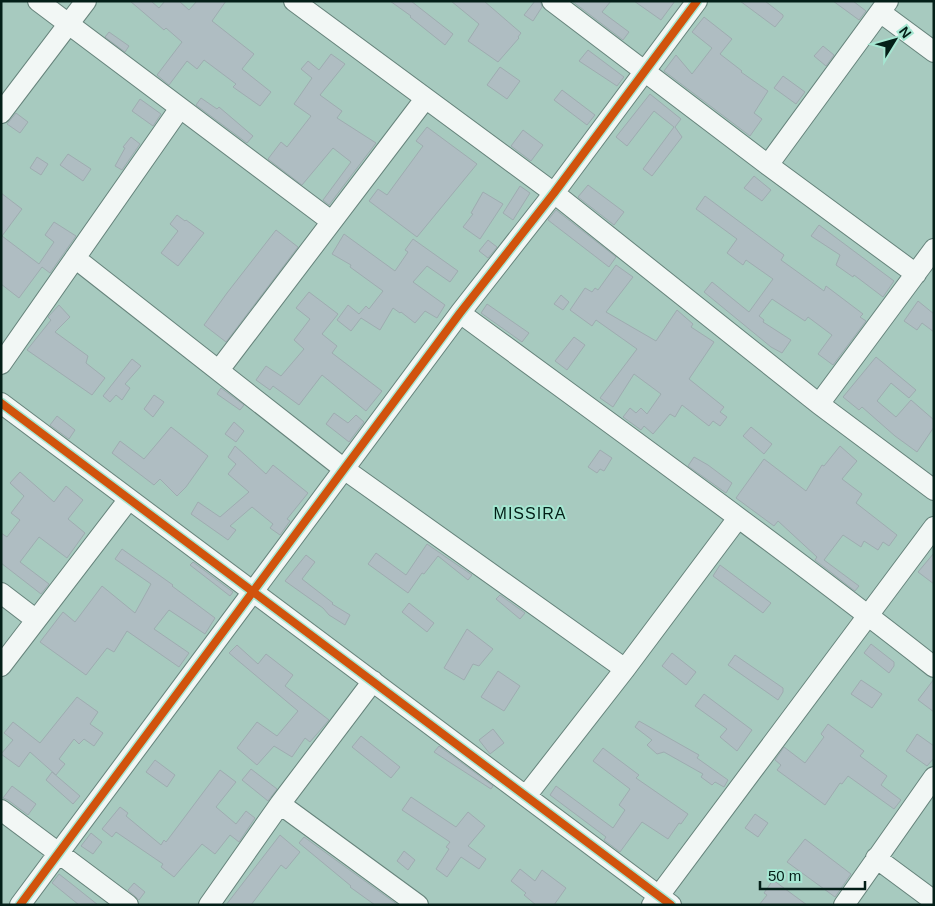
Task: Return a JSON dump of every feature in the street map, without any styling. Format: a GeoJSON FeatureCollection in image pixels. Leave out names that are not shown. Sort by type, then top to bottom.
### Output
{"type":"FeatureCollection","features":[{"type":"Feature","properties":{"kind":"street"},"geometry":{"type":"LineString","coordinates":[[38,1],[331,221]]}},
{"type":"Feature","properties":{"kind":"street"},"geometry":{"type":"LineString","coordinates":[[1,113],[86,1]]}},
{"type":"Feature","properties":{"kind":"street"},"geometry":{"type":"LineString","coordinates":[[294,1],[554,193],[819,404],[934,490]]}},
{"type":"Feature","properties":{"kind":"street"},"geometry":{"type":"LineString","coordinates":[[552,1],[768,165],[916,274]]}},
{"type":"Feature","properties":{"kind":"street"},"geometry":{"type":"LineString","coordinates":[[20,905],[460,313],[554,193],[697,1]]}},
{"type":"Feature","properties":{"kind":"street"},"geometry":{"type":"LineString","coordinates":[[768,165],[884,7],[934,52]]}},
{"type":"Feature","properties":{"kind":"street"},"geometry":{"type":"LineString","coordinates":[[219,370],[425,99]]}},
{"type":"Feature","properties":{"kind":"street"},"geometry":{"type":"LineString","coordinates":[[1,364],[180,108]]}},
{"type":"Feature","properties":{"kind":"street"},"geometry":{"type":"LineString","coordinates":[[819,404],[934,249]]}},
{"type":"Feature","properties":{"kind":"street"},"geometry":{"type":"LineString","coordinates":[[76,258],[344,469],[625,669]]}},
{"type":"Feature","properties":{"kind":"street"},"geometry":{"type":"LineString","coordinates":[[460,313],[868,615],[934,667]]}},
{"type":"Feature","properties":{"kind":"street"},"geometry":{"type":"LineString","coordinates":[[1,403],[526,796],[661,902],[868,615],[934,527]]}},
{"type":"Feature","properties":{"kind":"street"},"geometry":{"type":"LineString","coordinates":[[1,666],[129,499]]}},
{"type":"Feature","properties":{"kind":"street"},"geometry":{"type":"LineString","coordinates":[[526,796],[625,669],[738,518]]}},
{"type":"Feature","properties":{"kind":"street"},"geometry":{"type":"LineString","coordinates":[[1,593],[35,620]]}},
{"type":"Feature","properties":{"kind":"street"},"geometry":{"type":"LineString","coordinates":[[209,905],[280,804],[373,681]]}},
{"type":"Feature","properties":{"kind":"street"},"geometry":{"type":"LineString","coordinates":[[844,905],[934,777]]}},
{"type":"Feature","properties":{"kind":"street"},"geometry":{"type":"LineString","coordinates":[[280,804],[418,905]]}},
{"type":"Feature","properties":{"kind":"street"},"geometry":{"type":"LineString","coordinates":[[1,810],[128,905]]}},
{"type":"Feature","properties":{"kind":"street"},"geometry":{"type":"LineString","coordinates":[[876,858],[934,901]]}},
{"type":"Feature","properties":{"kind":"building"},"geometry":{"type":"Polygon","coordinates":[[[130,1],[151,1],[159,8],[165,1],[179,1],[189,10],[197,1],[226,1],[212,21],[254,54],[242,69],[271,92],[260,106],[233,87],[236,84],[204,60],[197,69],[187,61],[169,85],[157,75],[182,42],[166,28],[164,30],[130,1]]]}},
{"type":"Feature","properties":{"kind":"building"},"geometry":{"type":"Polygon","coordinates":[[[390,1],[411,1],[453,34],[445,45],[390,1]]]}},
{"type":"Feature","properties":{"kind":"building"},"geometry":{"type":"Polygon","coordinates":[[[451,1],[484,1],[521,33],[519,38],[498,62],[468,41],[479,24],[451,1]]]}},
{"type":"Feature","properties":{"kind":"building"},"geometry":{"type":"Polygon","coordinates":[[[535,1],[540,1],[542,7],[533,21],[524,15],[535,1]]]}},
{"type":"Feature","properties":{"kind":"building"},"geometry":{"type":"Polygon","coordinates":[[[572,1],[611,1],[602,12],[629,32],[623,40],[572,1]]]}},
{"type":"Feature","properties":{"kind":"building"},"geometry":{"type":"Polygon","coordinates":[[[634,1],[675,1],[661,20],[634,1]]]}},
{"type":"Feature","properties":{"kind":"building"},"geometry":{"type":"Polygon","coordinates":[[[740,1],[765,1],[783,17],[775,27],[740,1]]]}},
{"type":"Feature","properties":{"kind":"building"},"geometry":{"type":"Polygon","coordinates":[[[833,1],[853,1],[866,11],[859,20],[833,1]]]}},
{"type":"Feature","properties":{"kind":"building"},"geometry":{"type":"Polygon","coordinates":[[[704,17],[732,39],[720,54],[768,91],[754,113],[762,119],[750,136],[664,71],[676,55],[692,74],[712,48],[692,32],[704,17]]]}},
{"type":"Feature","properties":{"kind":"building"},"geometry":{"type":"Polygon","coordinates":[[[109,32],[129,46],[125,52],[105,37],[109,32]]]}},
{"type":"Feature","properties":{"kind":"building"},"geometry":{"type":"Polygon","coordinates":[[[823,46],[834,55],[826,66],[814,56],[823,46]]]}},
{"type":"Feature","properties":{"kind":"building"},"geometry":{"type":"Polygon","coordinates":[[[588,50],[624,77],[617,86],[579,61],[588,50]]]}},
{"type":"Feature","properties":{"kind":"building"},"geometry":{"type":"Polygon","coordinates":[[[331,54],[345,64],[320,95],[342,111],[337,118],[376,143],[329,205],[323,200],[351,162],[333,148],[302,185],[268,159],[281,142],[287,147],[311,116],[294,104],[312,78],[301,69],[308,61],[319,70],[331,54]]]}},
{"type":"Feature","properties":{"kind":"building"},"geometry":{"type":"Polygon","coordinates":[[[500,67],[520,81],[507,99],[487,85],[500,67]]]}},
{"type":"Feature","properties":{"kind":"building"},"geometry":{"type":"Polygon","coordinates":[[[783,76],[805,92],[796,104],[774,88],[783,76]]]}},
{"type":"Feature","properties":{"kind":"building"},"geometry":{"type":"Polygon","coordinates":[[[562,90],[595,115],[587,125],[554,100],[562,90]]]}},
{"type":"Feature","properties":{"kind":"building"},"geometry":{"type":"Polygon","coordinates":[[[650,94],[681,119],[675,127],[682,137],[652,176],[643,169],[674,127],[654,111],[627,146],[616,137],[650,94]]]}},
{"type":"Feature","properties":{"kind":"building"},"geometry":{"type":"Polygon","coordinates":[[[201,98],[217,109],[219,107],[253,136],[247,143],[196,105],[201,98]]]}},
{"type":"Feature","properties":{"kind":"building"},"geometry":{"type":"Polygon","coordinates":[[[140,99],[161,114],[153,126],[132,111],[140,99]]]}},
{"type":"Feature","properties":{"kind":"building"},"geometry":{"type":"Polygon","coordinates":[[[16,113],[28,122],[20,133],[7,124],[16,113]]]}},
{"type":"Feature","properties":{"kind":"building"},"geometry":{"type":"Polygon","coordinates":[[[427,127],[477,164],[417,237],[369,201],[378,189],[387,195],[423,146],[416,141],[427,127]]]}},
{"type":"Feature","properties":{"kind":"building"},"geometry":{"type":"Polygon","coordinates":[[[523,130],[543,145],[531,161],[511,146],[523,130]]]}},
{"type":"Feature","properties":{"kind":"building"},"geometry":{"type":"Polygon","coordinates":[[[131,137],[140,144],[122,170],[115,166],[125,148],[123,147],[131,137]]]}},
{"type":"Feature","properties":{"kind":"building"},"geometry":{"type":"Polygon","coordinates":[[[68,154],[91,169],[83,181],[60,165],[68,154]]]}},
{"type":"Feature","properties":{"kind":"building"},"geometry":{"type":"Polygon","coordinates":[[[37,157],[48,164],[41,175],[30,168],[37,157]]]}},
{"type":"Feature","properties":{"kind":"building"},"geometry":{"type":"Polygon","coordinates":[[[754,176],[771,190],[762,201],[744,188],[754,176]]]}},
{"type":"Feature","properties":{"kind":"building"},"geometry":{"type":"Polygon","coordinates":[[[588,185],[624,212],[614,225],[578,197],[588,185]]]}},
{"type":"Feature","properties":{"kind":"building"},"geometry":{"type":"Polygon","coordinates":[[[520,186],[530,193],[513,220],[503,213],[520,186]]]}},
{"type":"Feature","properties":{"kind":"building"},"geometry":{"type":"Polygon","coordinates":[[[483,192],[503,204],[480,239],[463,227],[473,214],[471,213],[483,192]]]}},
{"type":"Feature","properties":{"kind":"building"},"geometry":{"type":"Polygon","coordinates":[[[1,193],[22,209],[2,236],[39,264],[54,242],[45,235],[54,222],[76,236],[50,273],[42,267],[19,298],[1,284],[1,193]]]}},
{"type":"Feature","properties":{"kind":"building"},"geometry":{"type":"Polygon","coordinates":[[[705,196],[784,255],[781,260],[824,291],[826,286],[863,314],[860,317],[866,321],[833,365],[818,354],[832,335],[808,317],[805,321],[772,299],[759,316],[764,320],[763,322],[791,340],[782,353],[771,347],[704,292],[712,282],[749,312],[773,279],[746,260],[743,265],[727,253],[737,239],[696,209],[705,196]]]}},
{"type":"Feature","properties":{"kind":"building"},"geometry":{"type":"Polygon","coordinates":[[[556,210],[616,257],[609,267],[548,220],[556,210]]]}},
{"type":"Feature","properties":{"kind":"building"},"geometry":{"type":"Polygon","coordinates":[[[177,215],[204,233],[178,266],[161,253],[178,231],[170,224],[177,215]]]}},
{"type":"Feature","properties":{"kind":"building"},"geometry":{"type":"Polygon","coordinates":[[[819,225],[894,281],[883,297],[854,275],[853,277],[836,265],[840,255],[811,236],[819,225]]]}},
{"type":"Feature","properties":{"kind":"building"},"geometry":{"type":"Polygon","coordinates":[[[276,230],[298,247],[226,342],[204,325],[276,230]]]}},
{"type":"Feature","properties":{"kind":"building"},"geometry":{"type":"Polygon","coordinates":[[[344,234],[395,271],[408,252],[405,250],[413,239],[458,271],[450,282],[427,266],[413,282],[445,305],[437,318],[425,311],[415,323],[393,308],[380,330],[361,318],[351,331],[337,320],[348,305],[359,314],[366,306],[369,309],[383,291],[350,267],[351,265],[332,254],[344,234]]]}},
{"type":"Feature","properties":{"kind":"building"},"geometry":{"type":"Polygon","coordinates":[[[488,240],[497,247],[488,258],[479,251],[488,240]]]}},
{"type":"Feature","properties":{"kind":"building"},"geometry":{"type":"Polygon","coordinates":[[[616,265],[633,277],[606,312],[656,341],[677,310],[693,324],[691,327],[714,342],[689,379],[724,407],[720,412],[727,417],[720,426],[713,421],[709,426],[682,405],[675,417],[670,414],[653,434],[644,426],[641,430],[623,417],[630,408],[636,413],[641,408],[647,414],[661,394],[634,374],[613,407],[600,398],[637,349],[596,320],[592,326],[570,310],[585,288],[592,292],[595,288],[598,290],[616,265]]]}},
{"type":"Feature","properties":{"kind":"building"},"geometry":{"type":"Polygon","coordinates":[[[309,292],[338,314],[322,334],[337,346],[332,353],[382,391],[366,411],[322,375],[299,405],[273,386],[270,390],[256,380],[266,366],[281,376],[304,349],[294,340],[310,319],[296,308],[309,292]]]}},
{"type":"Feature","properties":{"kind":"building"},"geometry":{"type":"Polygon","coordinates":[[[561,295],[569,302],[563,310],[554,304],[561,295]]]}},
{"type":"Feature","properties":{"kind":"building"},"geometry":{"type":"Polygon","coordinates":[[[918,301],[934,314],[934,332],[922,323],[917,330],[904,321],[918,301]]]}},
{"type":"Feature","properties":{"kind":"building"},"geometry":{"type":"Polygon","coordinates":[[[487,304],[529,333],[522,342],[481,313],[487,304]]]}},
{"type":"Feature","properties":{"kind":"building"},"geometry":{"type":"Polygon","coordinates":[[[59,305],[70,317],[55,332],[88,356],[86,363],[105,378],[92,395],[27,350],[51,320],[48,317],[59,305]]]}},
{"type":"Feature","properties":{"kind":"building"},"geometry":{"type":"Polygon","coordinates":[[[574,337],[585,345],[567,370],[555,361],[574,337]]]}},
{"type":"Feature","properties":{"kind":"building"},"geometry":{"type":"Polygon","coordinates":[[[876,357],[916,390],[909,398],[891,383],[877,401],[896,417],[911,400],[934,420],[934,427],[917,452],[895,436],[862,407],[859,410],[843,397],[876,357]]]}},
{"type":"Feature","properties":{"kind":"building"},"geometry":{"type":"Polygon","coordinates":[[[132,359],[141,366],[125,384],[130,388],[122,400],[116,395],[110,402],[103,396],[132,359]]]}},
{"type":"Feature","properties":{"kind":"building"},"geometry":{"type":"Polygon","coordinates":[[[221,388],[244,405],[240,410],[217,394],[221,388]]]}},
{"type":"Feature","properties":{"kind":"building"},"geometry":{"type":"Polygon","coordinates":[[[154,395],[164,402],[153,417],[144,409],[154,395]]]}},
{"type":"Feature","properties":{"kind":"building"},"geometry":{"type":"Polygon","coordinates":[[[334,413],[348,423],[356,415],[364,422],[349,442],[326,424],[334,413]]]}},
{"type":"Feature","properties":{"kind":"building"},"geometry":{"type":"Polygon","coordinates":[[[57,416],[75,430],[69,439],[50,425],[57,416]]]}},
{"type":"Feature","properties":{"kind":"building"},"geometry":{"type":"Polygon","coordinates":[[[234,422],[244,431],[236,442],[225,434],[234,422]]]}},
{"type":"Feature","properties":{"kind":"building"},"geometry":{"type":"Polygon","coordinates":[[[171,427],[208,456],[186,487],[177,496],[160,479],[154,485],[112,453],[120,441],[144,459],[171,427]]]}},
{"type":"Feature","properties":{"kind":"building"},"geometry":{"type":"Polygon","coordinates":[[[751,427],[772,444],[764,454],[743,436],[751,427]]]}},
{"type":"Feature","properties":{"kind":"building"},"geometry":{"type":"Polygon","coordinates":[[[235,446],[266,474],[273,465],[308,493],[287,519],[290,521],[280,535],[270,528],[273,524],[252,507],[230,526],[236,530],[228,540],[191,514],[198,502],[220,517],[249,492],[228,474],[236,464],[228,457],[235,446]]]}},
{"type":"Feature","properties":{"kind":"building"},"geometry":{"type":"Polygon","coordinates":[[[840,446],[857,461],[842,479],[862,494],[856,503],[897,535],[889,546],[883,542],[878,550],[864,541],[861,547],[843,535],[824,560],[859,586],[855,591],[815,560],[817,557],[778,521],[774,526],[736,498],[764,459],[806,491],[822,465],[824,466],[840,446]]]}},
{"type":"Feature","properties":{"kind":"building"},"geometry":{"type":"Polygon","coordinates":[[[600,450],[612,458],[604,471],[600,469],[597,473],[588,467],[600,450]]]}},
{"type":"Feature","properties":{"kind":"building"},"geometry":{"type":"Polygon","coordinates":[[[694,457],[732,483],[726,493],[688,466],[694,457]]]}},
{"type":"Feature","properties":{"kind":"building"},"geometry":{"type":"Polygon","coordinates":[[[20,472],[54,502],[66,486],[83,500],[68,519],[85,533],[67,558],[39,537],[20,562],[49,584],[41,594],[1,563],[1,533],[7,537],[20,520],[11,513],[24,496],[10,483],[20,472]]]}},
{"type":"Feature","properties":{"kind":"building"},"geometry":{"type":"Polygon","coordinates":[[[427,544],[472,575],[468,580],[438,556],[424,574],[422,573],[408,593],[368,564],[376,553],[406,575],[427,544]]]}},
{"type":"Feature","properties":{"kind":"building"},"geometry":{"type":"Polygon","coordinates":[[[122,549],[215,618],[205,634],[169,610],[154,629],[189,653],[179,667],[127,631],[114,652],[107,648],[86,675],[40,642],[63,612],[75,622],[102,586],[135,613],[151,584],[115,559],[122,549]]]}},
{"type":"Feature","properties":{"kind":"building"},"geometry":{"type":"Polygon","coordinates":[[[934,553],[934,584],[918,572],[934,553]]]}},
{"type":"Feature","properties":{"kind":"building"},"geometry":{"type":"Polygon","coordinates":[[[306,555],[315,562],[302,579],[332,604],[350,615],[345,625],[285,581],[306,555]]]}},
{"type":"Feature","properties":{"kind":"building"},"geometry":{"type":"Polygon","coordinates":[[[193,562],[233,592],[230,596],[190,565],[193,562]]]}},
{"type":"Feature","properties":{"kind":"building"},"geometry":{"type":"Polygon","coordinates":[[[720,565],[771,603],[763,613],[713,576],[720,565]]]}},
{"type":"Feature","properties":{"kind":"building"},"geometry":{"type":"Polygon","coordinates":[[[500,595],[525,613],[520,619],[496,599],[500,595]]]}},
{"type":"Feature","properties":{"kind":"building"},"geometry":{"type":"Polygon","coordinates":[[[409,603],[434,623],[427,632],[402,612],[409,603]]]}},
{"type":"Feature","properties":{"kind":"building"},"geometry":{"type":"Polygon","coordinates":[[[467,629],[493,649],[479,666],[473,664],[464,680],[444,668],[467,629]]]}},
{"type":"Feature","properties":{"kind":"building"},"geometry":{"type":"Polygon","coordinates":[[[871,644],[894,662],[894,666],[889,673],[864,653],[871,644]]]}},
{"type":"Feature","properties":{"kind":"building"},"geometry":{"type":"Polygon","coordinates":[[[237,645],[258,664],[266,654],[293,675],[285,686],[329,720],[310,742],[305,738],[292,757],[274,746],[257,765],[237,748],[257,722],[277,736],[298,711],[229,653],[237,645]]]}},
{"type":"Feature","properties":{"kind":"building"},"geometry":{"type":"Polygon","coordinates":[[[672,653],[696,672],[686,685],[662,666],[672,653]]]}},
{"type":"Feature","properties":{"kind":"building"},"geometry":{"type":"Polygon","coordinates":[[[735,655],[783,688],[783,692],[778,700],[728,665],[735,655]]]}},
{"type":"Feature","properties":{"kind":"building"},"geometry":{"type":"Polygon","coordinates":[[[498,671],[520,686],[504,711],[481,697],[498,671]]]}},
{"type":"Feature","properties":{"kind":"building"},"geometry":{"type":"Polygon","coordinates":[[[934,679],[934,712],[918,700],[934,679]]]}},
{"type":"Feature","properties":{"kind":"building"},"geometry":{"type":"Polygon","coordinates":[[[861,680],[882,694],[872,708],[851,694],[861,680]]]}},
{"type":"Feature","properties":{"kind":"building"},"geometry":{"type":"Polygon","coordinates":[[[704,694],[752,730],[737,751],[720,737],[727,729],[695,706],[704,694]]]}},
{"type":"Feature","properties":{"kind":"building"},"geometry":{"type":"Polygon","coordinates":[[[77,697],[98,712],[90,724],[103,733],[94,746],[84,739],[79,744],[74,739],[59,759],[65,764],[56,775],[30,752],[19,767],[1,754],[13,740],[4,733],[13,722],[40,743],[77,697]]]}},
{"type":"Feature","properties":{"kind":"building"},"geometry":{"type":"Polygon","coordinates":[[[639,721],[699,755],[697,758],[728,780],[724,787],[715,782],[712,785],[701,777],[703,774],[664,752],[657,754],[647,745],[652,740],[635,727],[639,721]]]}},
{"type":"Feature","properties":{"kind":"building"},"geometry":{"type":"Polygon","coordinates":[[[828,724],[864,751],[860,756],[887,776],[881,785],[901,800],[894,809],[848,776],[842,784],[840,783],[825,805],[777,770],[781,765],[775,760],[784,747],[805,763],[824,737],[821,734],[828,724]]]}},
{"type":"Feature","properties":{"kind":"building"},"geometry":{"type":"Polygon","coordinates":[[[493,729],[504,743],[490,754],[479,740],[493,729]]]}},
{"type":"Feature","properties":{"kind":"building"},"geometry":{"type":"Polygon","coordinates":[[[917,734],[934,746],[934,758],[927,766],[906,751],[917,734]]]}},
{"type":"Feature","properties":{"kind":"building"},"geometry":{"type":"Polygon","coordinates":[[[361,736],[400,767],[391,778],[352,747],[361,736]]]}},
{"type":"Feature","properties":{"kind":"building"},"geometry":{"type":"Polygon","coordinates":[[[439,746],[493,786],[491,789],[434,752],[439,746]]]}},
{"type":"Feature","properties":{"kind":"building"},"geometry":{"type":"Polygon","coordinates":[[[603,748],[639,775],[636,778],[688,814],[668,839],[642,822],[620,852],[604,840],[606,837],[550,795],[556,786],[613,828],[625,810],[619,805],[630,789],[593,761],[603,748]]]}},
{"type":"Feature","properties":{"kind":"building"},"geometry":{"type":"Polygon","coordinates":[[[155,760],[175,775],[167,787],[146,772],[155,760]]]}},
{"type":"Feature","properties":{"kind":"building"},"geometry":{"type":"Polygon","coordinates":[[[251,769],[277,789],[268,801],[242,780],[251,769]]]}},
{"type":"Feature","properties":{"kind":"building"},"geometry":{"type":"Polygon","coordinates":[[[220,770],[236,782],[216,807],[236,824],[246,811],[255,818],[239,842],[230,835],[215,854],[202,844],[174,877],[161,867],[163,864],[116,832],[112,837],[102,829],[120,807],[128,813],[126,816],[161,845],[164,840],[166,842],[220,770]]]}},
{"type":"Feature","properties":{"kind":"building"},"geometry":{"type":"Polygon","coordinates":[[[52,772],[80,796],[73,804],[46,780],[52,772]]]}},
{"type":"Feature","properties":{"kind":"building"},"geometry":{"type":"Polygon","coordinates":[[[12,786],[36,804],[28,815],[3,798],[12,786]]]}},
{"type":"Feature","properties":{"kind":"building"},"geometry":{"type":"Polygon","coordinates":[[[411,797],[456,827],[468,812],[485,826],[468,846],[486,859],[479,869],[461,857],[447,877],[436,869],[449,849],[446,847],[450,842],[402,810],[411,797]]]}},
{"type":"Feature","properties":{"kind":"building"},"geometry":{"type":"Polygon","coordinates":[[[755,814],[768,823],[758,837],[745,828],[755,814]]]}},
{"type":"Feature","properties":{"kind":"building"},"geometry":{"type":"Polygon","coordinates":[[[91,833],[102,842],[93,854],[81,846],[91,833]]]}},
{"type":"Feature","properties":{"kind":"building"},"geometry":{"type":"Polygon","coordinates":[[[280,835],[300,852],[286,869],[281,865],[251,905],[226,905],[280,835]]]}},
{"type":"Feature","properties":{"kind":"building"},"geometry":{"type":"Polygon","coordinates":[[[304,837],[398,905],[375,905],[350,887],[299,843],[304,837]]]}},
{"type":"Feature","properties":{"kind":"building"},"geometry":{"type":"Polygon","coordinates":[[[805,839],[851,874],[835,897],[787,862],[805,839]]]}},
{"type":"Feature","properties":{"kind":"building"},"geometry":{"type":"Polygon","coordinates":[[[404,851],[415,860],[408,870],[397,861],[404,851]]]}},
{"type":"Feature","properties":{"kind":"building"},"geometry":{"type":"Polygon","coordinates":[[[520,869],[535,881],[542,870],[566,888],[554,905],[536,905],[524,895],[526,893],[511,881],[520,869]]]}},
{"type":"Feature","properties":{"kind":"building"},"geometry":{"type":"Polygon","coordinates":[[[59,874],[98,905],[79,905],[52,883],[59,874]]]}},
{"type":"Feature","properties":{"kind":"building"},"geometry":{"type":"Polygon","coordinates":[[[773,880],[807,905],[759,905],[767,895],[764,893],[773,880]]]}},
{"type":"Feature","properties":{"kind":"building"},"geometry":{"type":"Polygon","coordinates":[[[134,883],[145,892],[139,900],[128,890],[134,883]]]}},
{"type":"Feature","properties":{"kind":"cycle path"},"geometry":{"type":"LineString","coordinates":[[20,905],[460,313],[554,193],[697,1]]}},
{"type":"Feature","properties":{"kind":"cycle path"},"geometry":{"type":"LineString","coordinates":[[1,403],[671,905]]}},
{"type":"Feature","properties":{"kind":"district","name":"MISSIRA"},"geometry":{"type":"Point","coordinates":[530,513]}}]}
